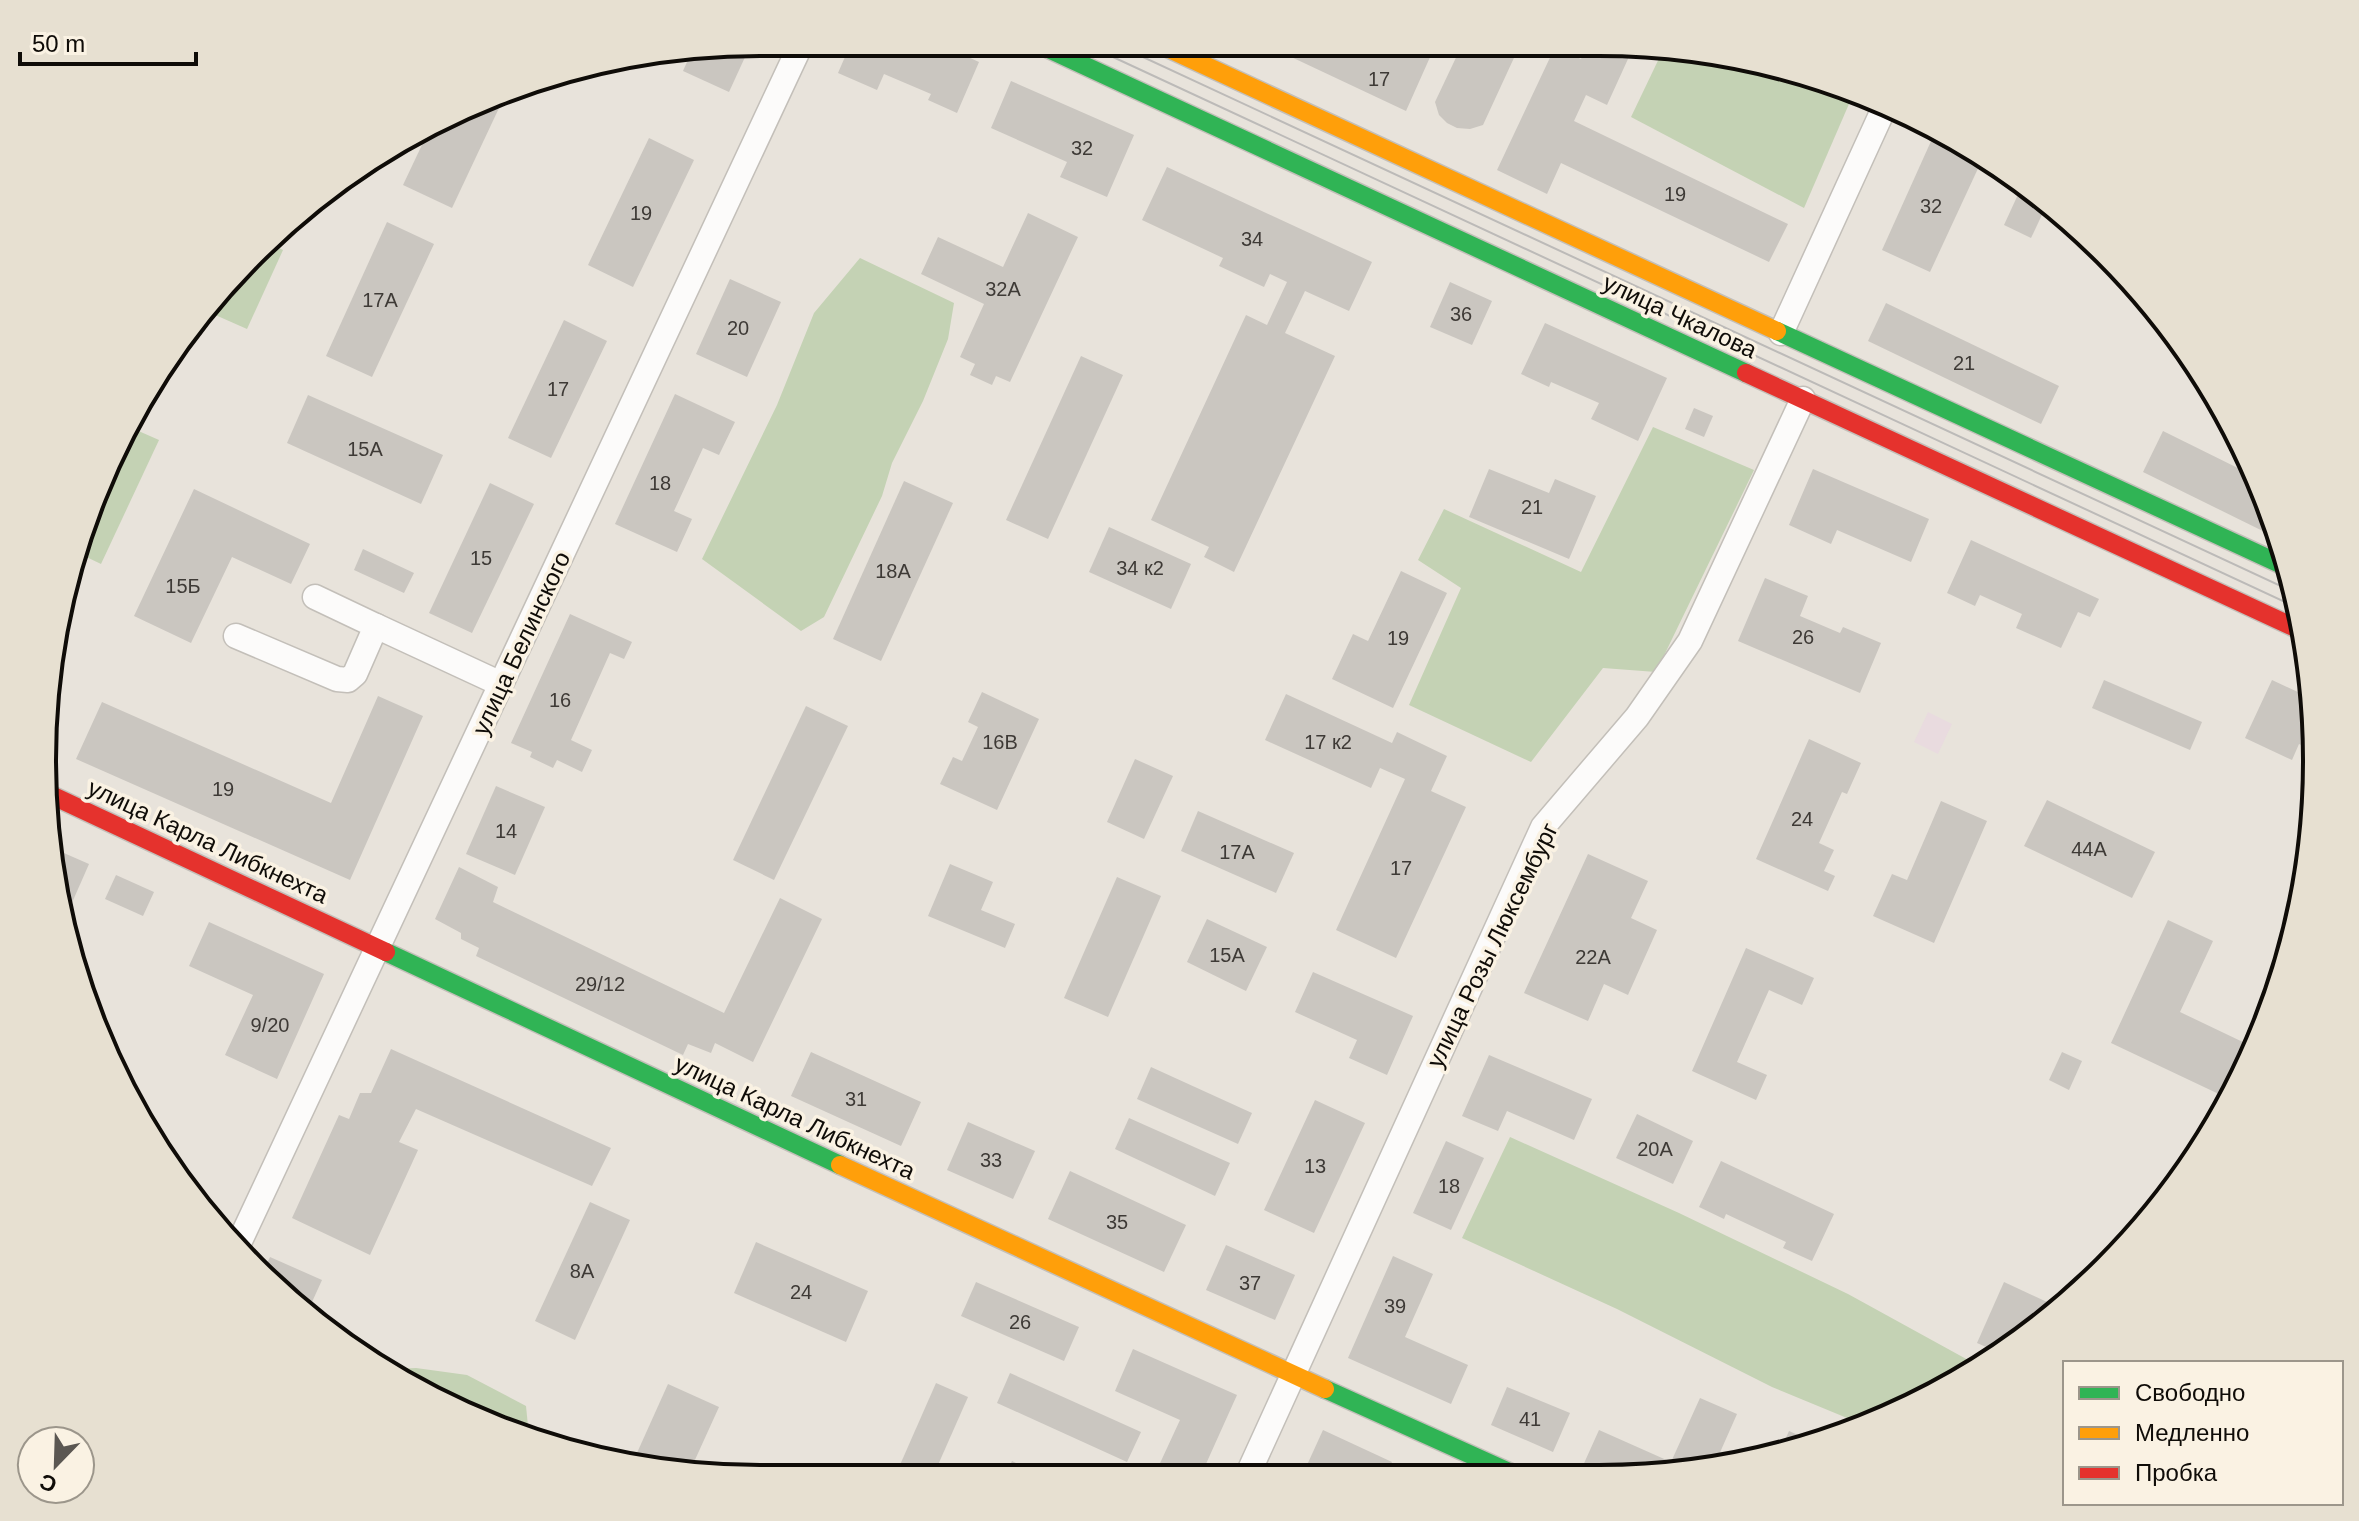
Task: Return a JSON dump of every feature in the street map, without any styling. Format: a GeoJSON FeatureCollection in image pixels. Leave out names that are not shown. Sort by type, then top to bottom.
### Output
{"type":"FeatureCollection","features":[{"type":"Feature","properties":{"kind":"main road","name":"улица Чкалова"},"geometry":{"type":"LineString","coordinates":[[1064,56],[2289,625]]}},
{"type":"Feature","properties":{"kind":"main road","name":"улица Чкалова"},"geometry":{"type":"LineString","coordinates":[[1185,56],[2274,561]]}},
{"type":"Feature","properties":{"kind":"main road","name":"улица Карла Либкнехта"},"geometry":{"type":"LineString","coordinates":[[58,798],[1016,1248],[1494,1465]]}},
{"type":"Feature","properties":{"kind":"street","name":"улица Белинского"},"geometry":{"type":"LineString","coordinates":[[242,1237],[795,56]]}},
{"type":"Feature","properties":{"kind":"street"},"geometry":{"type":"LineString","coordinates":[[1781,333],[1881,116]]}},
{"type":"Feature","properties":{"kind":"street","name":"улица Розы Люксембург"},"geometry":{"type":"LineString","coordinates":[[1252,1465],[1543,827],[1637,717],[1690,641],[1803,399]]}},
{"type":"Feature","properties":{"kind":"street"},"geometry":{"type":"LineString","coordinates":[[315,597],[501,684]]}},
{"type":"Feature","properties":{"kind":"street"},"geometry":{"type":"LineString","coordinates":[[236,636],[337,679],[348,680],[355,674],[376,626]]}},
{"type":"Feature","properties":{"kind":"shaded area"},"geometry":{"type":"Polygon","coordinates":[[[1928,712],[1952,724],[1938,754],[1914,742],[1928,712]]]}},
{"type":"Feature","properties":{"kind":"green space"},"geometry":{"type":"Polygon","coordinates":[[[1659,59],[1690,62],[1781,80],[1850,103],[1804,208],[1631,117],[1659,59]]]}},
{"type":"Feature","properties":{"kind":"green space"},"geometry":{"type":"Polygon","coordinates":[[[278,247],[283,250],[247,329],[216,315],[278,247]]]}},
{"type":"Feature","properties":{"kind":"green space"},"geometry":{"type":"Polygon","coordinates":[[[860,258],[954,303],[948,339],[923,401],[892,463],[882,496],[824,617],[801,631],[702,559],[777,405],[814,313],[860,258]]]}},
{"type":"Feature","properties":{"kind":"green space"},"geometry":{"type":"Polygon","coordinates":[[[1653,427],[1754,470],[1656,672],[1603,668],[1531,762],[1409,705],[1461,588],[1418,560],[1444,509],[1581,572],[1653,427]]]}},
{"type":"Feature","properties":{"kind":"green space"},"geometry":{"type":"Polygon","coordinates":[[[138,431],[159,440],[101,564],[86,557],[110,491],[138,431]]]}},
{"type":"Feature","properties":{"kind":"green space"},"geometry":{"type":"Polygon","coordinates":[[[1510,1137],[1848,1294],[1968,1360],[1910,1392],[1849,1419],[1772,1387],[1617,1309],[1462,1238],[1510,1137]]]}},
{"type":"Feature","properties":{"kind":"green space"},"geometry":{"type":"Polygon","coordinates":[[[404,1369],[467,1375],[526,1406],[528,1426],[449,1392],[404,1369]]]}},
{"type":"Feature","properties":{"kind":"building"},"geometry":{"type":"Polygon","coordinates":[[[845,56],[966,56],[979,62],[957,113],[928,100],[931,94],[884,74],[877,90],[838,73],[845,56]]]}},
{"type":"Feature","properties":{"kind":"building"},"geometry":{"type":"Polygon","coordinates":[[[1289,56],[1431,56],[1406,111],[1289,56]]]}},
{"type":"Feature","properties":{"kind":"building"},"geometry":{"type":"Polygon","coordinates":[[[1457,56],[1515,56],[1483,125],[1470,129],[1457,128],[1439,115],[1435,102],[1457,56]]]}},
{"type":"Feature","properties":{"kind":"building"},"geometry":{"type":"Polygon","coordinates":[[[1551,56],[1581,59],[1582,56],[1629,57],[1607,105],[1586,95],[1574,121],[1788,224],[1769,262],[1561,163],[1547,194],[1497,170],[1551,56]]]}},
{"type":"Feature","properties":{"kind":"building"},"geometry":{"type":"Polygon","coordinates":[[[745,57],[729,92],[683,71],[688,60],[745,57]]]}},
{"type":"Feature","properties":{"kind":"building"},"geometry":{"type":"Polygon","coordinates":[[[1011,81],[1134,135],[1107,197],[1060,177],[1067,162],[991,128],[1011,81]]]}},
{"type":"Feature","properties":{"kind":"building"},"geometry":{"type":"Polygon","coordinates":[[[500,107],[452,208],[403,185],[423,142],[500,107]]]}},
{"type":"Feature","properties":{"kind":"building"},"geometry":{"type":"Polygon","coordinates":[[[649,138],[694,160],[633,287],[588,265],[649,138]]]}},
{"type":"Feature","properties":{"kind":"building"},"geometry":{"type":"Polygon","coordinates":[[[1932,140],[1978,168],[1930,272],[1882,250],[1932,140]]]}},
{"type":"Feature","properties":{"kind":"building"},"geometry":{"type":"Polygon","coordinates":[[[1167,167],[1372,262],[1349,311],[1305,291],[1285,333],[1335,356],[1234,572],[1204,557],[1209,547],[1151,520],[1246,315],[1267,325],[1287,282],[1270,274],[1264,287],[1219,266],[1223,258],[1142,220],[1167,167]]]}},
{"type":"Feature","properties":{"kind":"building"},"geometry":{"type":"Polygon","coordinates":[[[2018,195],[2042,214],[2031,238],[2004,225],[2018,195]]]}},
{"type":"Feature","properties":{"kind":"building"},"geometry":{"type":"Polygon","coordinates":[[[1028,213],[1078,237],[1010,382],[996,376],[992,385],[970,375],[975,364],[960,357],[984,304],[921,274],[938,237],[1003,267],[1028,213]]]}},
{"type":"Feature","properties":{"kind":"building"},"geometry":{"type":"Polygon","coordinates":[[[387,222],[434,244],[372,377],[326,356],[387,222]]]}},
{"type":"Feature","properties":{"kind":"building"},"geometry":{"type":"Polygon","coordinates":[[[730,279],[781,302],[747,377],[696,354],[730,279]]]}},
{"type":"Feature","properties":{"kind":"building"},"geometry":{"type":"Polygon","coordinates":[[[1450,282],[1492,301],[1472,345],[1430,327],[1450,282]]]}},
{"type":"Feature","properties":{"kind":"building"},"geometry":{"type":"Polygon","coordinates":[[[1886,303],[2059,386],[2041,424],[1868,341],[1886,303]]]}},
{"type":"Feature","properties":{"kind":"building"},"geometry":{"type":"Polygon","coordinates":[[[564,320],[607,341],[551,458],[508,438],[564,320]]]}},
{"type":"Feature","properties":{"kind":"building"},"geometry":{"type":"Polygon","coordinates":[[[1545,323],[1667,378],[1638,441],[1591,419],[1599,403],[1551,382],[1549,387],[1521,374],[1545,323]]]}},
{"type":"Feature","properties":{"kind":"building"},"geometry":{"type":"Polygon","coordinates":[[[1081,356],[1123,375],[1048,539],[1006,520],[1081,356]]]}},
{"type":"Feature","properties":{"kind":"building"},"geometry":{"type":"Polygon","coordinates":[[[675,394],[735,422],[719,455],[703,448],[674,511],[692,519],[677,552],[615,524],[675,394]]]}},
{"type":"Feature","properties":{"kind":"building"},"geometry":{"type":"Polygon","coordinates":[[[308,395],[443,455],[421,504],[287,443],[308,395]]]}},
{"type":"Feature","properties":{"kind":"building"},"geometry":{"type":"Polygon","coordinates":[[[1694,408],[1713,416],[1704,437],[1685,429],[1694,408]]]}},
{"type":"Feature","properties":{"kind":"building"},"geometry":{"type":"Polygon","coordinates":[[[2163,431],[2239,469],[2265,532],[2143,472],[2163,431]]]}},
{"type":"Feature","properties":{"kind":"building"},"geometry":{"type":"Polygon","coordinates":[[[1489,469],[1549,493],[1555,479],[1596,496],[1569,559],[1469,517],[1489,469]]]}},
{"type":"Feature","properties":{"kind":"building"},"geometry":{"type":"Polygon","coordinates":[[[1813,469],[1929,519],[1911,562],[1837,530],[1831,544],[1789,525],[1813,469]]]}},
{"type":"Feature","properties":{"kind":"building"},"geometry":{"type":"Polygon","coordinates":[[[904,481],[953,503],[881,661],[833,639],[904,481]]]}},
{"type":"Feature","properties":{"kind":"building"},"geometry":{"type":"Polygon","coordinates":[[[490,483],[534,504],[472,633],[429,613],[490,483]]]}},
{"type":"Feature","properties":{"kind":"building"},"geometry":{"type":"Polygon","coordinates":[[[194,489],[310,544],[291,584],[232,557],[191,643],[134,616],[194,489]]]}},
{"type":"Feature","properties":{"kind":"building"},"geometry":{"type":"Polygon","coordinates":[[[1109,527],[1191,564],[1171,609],[1089,572],[1109,527]]]}},
{"type":"Feature","properties":{"kind":"building"},"geometry":{"type":"Polygon","coordinates":[[[1971,540],[2099,599],[2090,617],[2078,612],[2061,648],[2016,628],[2022,614],[1980,595],[1975,606],[1947,593],[1971,540]]]}},
{"type":"Feature","properties":{"kind":"building"},"geometry":{"type":"Polygon","coordinates":[[[363,549],[414,573],[404,593],[354,570],[363,549]]]}},
{"type":"Feature","properties":{"kind":"building"},"geometry":{"type":"Polygon","coordinates":[[[1401,571],[1447,593],[1393,708],[1332,679],[1353,634],[1368,641],[1401,571]]]}},
{"type":"Feature","properties":{"kind":"building"},"geometry":{"type":"Polygon","coordinates":[[[1765,578],[1808,596],[1800,616],[1840,633],[1843,627],[1881,643],[1860,693],[1738,641],[1765,578]]]}},
{"type":"Feature","properties":{"kind":"building"},"geometry":{"type":"Polygon","coordinates":[[[570,614],[632,642],[624,659],[610,653],[571,740],[592,750],[582,772],[557,760],[553,768],[530,757],[532,752],[511,743],[570,614]]]}},
{"type":"Feature","properties":{"kind":"building"},"geometry":{"type":"Polygon","coordinates":[[[2104,680],[2202,722],[2190,750],[2092,708],[2104,680]]]}},
{"type":"Feature","properties":{"kind":"building"},"geometry":{"type":"Polygon","coordinates":[[[2272,680],[2299,693],[2302,746],[2299,744],[2292,760],[2245,738],[2272,680]]]}},
{"type":"Feature","properties":{"kind":"building"},"geometry":{"type":"Polygon","coordinates":[[[982,692],[1039,719],[997,810],[940,784],[953,757],[962,761],[978,727],[968,722],[982,692]]]}},
{"type":"Feature","properties":{"kind":"building"},"geometry":{"type":"Polygon","coordinates":[[[1286,694],[1392,743],[1397,732],[1447,756],[1431,791],[1466,807],[1396,958],[1336,930],[1405,779],[1380,768],[1371,788],[1265,740],[1286,694]]]}},
{"type":"Feature","properties":{"kind":"building"},"geometry":{"type":"Polygon","coordinates":[[[378,696],[423,716],[350,880],[76,759],[102,702],[331,803],[378,696]]]}},
{"type":"Feature","properties":{"kind":"building"},"geometry":{"type":"Polygon","coordinates":[[[806,706],[848,726],[774,880],[733,860],[806,706]]]}},
{"type":"Feature","properties":{"kind":"building"},"geometry":{"type":"Polygon","coordinates":[[[1809,739],[1861,763],[1847,794],[1842,792],[1819,843],[1834,850],[1824,871],[1835,876],[1828,891],[1756,859],[1809,739]]]}},
{"type":"Feature","properties":{"kind":"building"},"geometry":{"type":"Polygon","coordinates":[[[1135,759],[1173,776],[1144,839],[1107,822],[1135,759]]]}},
{"type":"Feature","properties":{"kind":"building"},"geometry":{"type":"Polygon","coordinates":[[[496,786],[545,807],[515,875],[466,854],[496,786]]]}},
{"type":"Feature","properties":{"kind":"building"},"geometry":{"type":"Polygon","coordinates":[[[2047,800],[2155,852],[2132,898],[2024,846],[2047,800]]]}},
{"type":"Feature","properties":{"kind":"building"},"geometry":{"type":"Polygon","coordinates":[[[1941,801],[1987,821],[1934,943],[1873,916],[1892,874],[1907,880],[1941,801]]]}},
{"type":"Feature","properties":{"kind":"building"},"geometry":{"type":"Polygon","coordinates":[[[1198,811],[1294,853],[1276,893],[1181,851],[1198,811]]]}},
{"type":"Feature","properties":{"kind":"building"},"geometry":{"type":"Polygon","coordinates":[[[62,852],[89,864],[71,904],[62,852]]]}},
{"type":"Feature","properties":{"kind":"building"},"geometry":{"type":"Polygon","coordinates":[[[1588,854],[1648,881],[1631,918],[1657,930],[1628,995],[1604,984],[1588,1021],[1524,993],[1588,854]]]}},
{"type":"Feature","properties":{"kind":"building"},"geometry":{"type":"Polygon","coordinates":[[[950,864],[993,882],[981,910],[1015,924],[1005,948],[928,916],[950,864]]]}},
{"type":"Feature","properties":{"kind":"building"},"geometry":{"type":"Polygon","coordinates":[[[459,867],[498,887],[493,902],[724,1013],[780,898],[822,919],[753,1062],[715,1043],[711,1053],[688,1044],[683,1055],[476,956],[479,948],[461,939],[461,933],[435,919],[459,867]]]}},
{"type":"Feature","properties":{"kind":"building"},"geometry":{"type":"Polygon","coordinates":[[[116,875],[154,892],[143,916],[105,899],[116,875]]]}},
{"type":"Feature","properties":{"kind":"building"},"geometry":{"type":"Polygon","coordinates":[[[1117,877],[1161,896],[1108,1017],[1064,998],[1117,877]]]}},
{"type":"Feature","properties":{"kind":"building"},"geometry":{"type":"Polygon","coordinates":[[[1207,919],[1267,947],[1246,991],[1187,962],[1207,919]]]}},
{"type":"Feature","properties":{"kind":"building"},"geometry":{"type":"Polygon","coordinates":[[[2168,920],[2213,941],[2180,1012],[2243,1042],[2219,1094],[2111,1043],[2168,920]]]}},
{"type":"Feature","properties":{"kind":"building"},"geometry":{"type":"Polygon","coordinates":[[[209,922],[324,974],[277,1079],[225,1055],[253,995],[189,966],[209,922]]]}},
{"type":"Feature","properties":{"kind":"building"},"geometry":{"type":"Polygon","coordinates":[[[1746,948],[1814,978],[1802,1005],[1769,990],[1737,1062],[1767,1075],[1756,1100],[1692,1071],[1746,948]]]}},
{"type":"Feature","properties":{"kind":"building"},"geometry":{"type":"Polygon","coordinates":[[[1313,972],[1413,1016],[1387,1075],[1349,1058],[1357,1040],[1295,1012],[1313,972]]]}},
{"type":"Feature","properties":{"kind":"building"},"geometry":{"type":"Polygon","coordinates":[[[391,1049],[611,1148],[592,1186],[416,1109],[399,1142],[418,1150],[370,1255],[292,1218],[339,1115],[349,1119],[360,1093],[371,1093],[391,1049]]]}},
{"type":"Feature","properties":{"kind":"building"},"geometry":{"type":"Polygon","coordinates":[[[811,1052],[921,1102],[901,1146],[791,1096],[811,1052]]]}},
{"type":"Feature","properties":{"kind":"building"},"geometry":{"type":"Polygon","coordinates":[[[2062,1052],[2082,1061],[2069,1090],[2049,1080],[2062,1052]]]}},
{"type":"Feature","properties":{"kind":"building"},"geometry":{"type":"Polygon","coordinates":[[[1489,1055],[1592,1099],[1574,1140],[1507,1111],[1498,1131],[1462,1116],[1489,1055]]]}},
{"type":"Feature","properties":{"kind":"building"},"geometry":{"type":"Polygon","coordinates":[[[1151,1067],[1252,1113],[1238,1144],[1137,1099],[1151,1067]]]}},
{"type":"Feature","properties":{"kind":"building"},"geometry":{"type":"Polygon","coordinates":[[[1315,1100],[1365,1123],[1314,1233],[1264,1210],[1315,1100]]]}},
{"type":"Feature","properties":{"kind":"building"},"geometry":{"type":"Polygon","coordinates":[[[1637,1114],[1693,1141],[1673,1184],[1616,1158],[1637,1114]]]}},
{"type":"Feature","properties":{"kind":"building"},"geometry":{"type":"Polygon","coordinates":[[[1129,1118],[1230,1163],[1215,1196],[1115,1149],[1129,1118]]]}},
{"type":"Feature","properties":{"kind":"building"},"geometry":{"type":"Polygon","coordinates":[[[968,1122],[1035,1151],[1013,1199],[947,1170],[968,1122]]]}},
{"type":"Feature","properties":{"kind":"building"},"geometry":{"type":"Polygon","coordinates":[[[1446,1141],[1484,1158],[1451,1230],[1413,1213],[1446,1141]]]}},
{"type":"Feature","properties":{"kind":"building"},"geometry":{"type":"Polygon","coordinates":[[[1721,1161],[1834,1214],[1812,1261],[1783,1248],[1786,1242],[1726,1214],[1724,1219],[1699,1207],[1721,1161]]]}},
{"type":"Feature","properties":{"kind":"building"},"geometry":{"type":"Polygon","coordinates":[[[1070,1171],[1186,1225],[1164,1272],[1048,1219],[1070,1171]]]}},
{"type":"Feature","properties":{"kind":"building"},"geometry":{"type":"Polygon","coordinates":[[[590,1202],[630,1220],[575,1340],[535,1321],[590,1202]]]}},
{"type":"Feature","properties":{"kind":"building"},"geometry":{"type":"Polygon","coordinates":[[[756,1242],[868,1291],[846,1342],[734,1293],[756,1242]]]}},
{"type":"Feature","properties":{"kind":"building"},"geometry":{"type":"Polygon","coordinates":[[[1226,1245],[1295,1275],[1275,1320],[1206,1290],[1226,1245]]]}},
{"type":"Feature","properties":{"kind":"building"},"geometry":{"type":"Polygon","coordinates":[[[1393,1256],[1433,1274],[1405,1337],[1468,1365],[1451,1404],[1348,1358],[1393,1256]]]}},
{"type":"Feature","properties":{"kind":"building"},"geometry":{"type":"Polygon","coordinates":[[[270,1257],[322,1280],[312,1303],[296,1290],[267,1264],[270,1257]]]}},
{"type":"Feature","properties":{"kind":"building"},"geometry":{"type":"Polygon","coordinates":[[[976,1282],[1079,1327],[1064,1361],[961,1316],[976,1282]]]}},
{"type":"Feature","properties":{"kind":"building"},"geometry":{"type":"Polygon","coordinates":[[[2004,1282],[2048,1302],[1988,1348],[1977,1343],[2004,1282]]]}},
{"type":"Feature","properties":{"kind":"building"},"geometry":{"type":"Polygon","coordinates":[[[1133,1349],[1237,1395],[1206,1465],[1159,1465],[1180,1420],[1115,1391],[1133,1349]]]}},
{"type":"Feature","properties":{"kind":"building"},"geometry":{"type":"Polygon","coordinates":[[[1010,1373],[1141,1432],[1127,1462],[997,1403],[1010,1373]]]}},
{"type":"Feature","properties":{"kind":"building"},"geometry":{"type":"Polygon","coordinates":[[[936,1383],[968,1397],[938,1465],[900,1465],[936,1383]]]}},
{"type":"Feature","properties":{"kind":"building"},"geometry":{"type":"Polygon","coordinates":[[[668,1384],[719,1407],[694,1461],[637,1453],[668,1384]]]}},
{"type":"Feature","properties":{"kind":"building"},"geometry":{"type":"Polygon","coordinates":[[[1507,1387],[1570,1413],[1553,1452],[1491,1425],[1507,1387]]]}},
{"type":"Feature","properties":{"kind":"building"},"geometry":{"type":"Polygon","coordinates":[[[1700,1398],[1737,1414],[1719,1454],[1672,1461],[1700,1398]]]}},
{"type":"Feature","properties":{"kind":"building"},"geometry":{"type":"Polygon","coordinates":[[[1323,1430],[1392,1462],[1390,1465],[1307,1465],[1323,1430]]]}},
{"type":"Feature","properties":{"kind":"building"},"geometry":{"type":"Polygon","coordinates":[[[1599,1430],[1669,1461],[1583,1465],[1599,1430]]]}},
{"type":"Feature","properties":{"kind":"building"},"geometry":{"type":"Polygon","coordinates":[[[1789,1431],[1799,1436],[1785,1440],[1789,1431]]]}},
{"type":"Feature","properties":{"kind":"tram line"},"geometry":{"type":"LineString","coordinates":[[1111,56],[2284,602]]}},
{"type":"Feature","properties":{"kind":"tram line"},"geometry":{"type":"LineString","coordinates":[[1141,56],[2281,586]]}},
{"type":"Feature","properties":{"kind":"traffic: fast"},"geometry":{"type":"LineString","coordinates":[[1064,56],[1746,373]]}},
{"type":"Feature","properties":{"kind":"traffic: fast"},"geometry":{"type":"LineString","coordinates":[[1777,331],[2274,561]]}},
{"type":"Feature","properties":{"kind":"traffic: fast"},"geometry":{"type":"LineString","coordinates":[[386,952],[840,1165]]}},
{"type":"Feature","properties":{"kind":"traffic: fast"},"geometry":{"type":"LineString","coordinates":[[1325,1389],[1493,1465]]}},
{"type":"Feature","properties":{"kind":"traffic: slow"},"geometry":{"type":"LineString","coordinates":[[1185,56],[1777,331]]}},
{"type":"Feature","properties":{"kind":"traffic: slow"},"geometry":{"type":"LineString","coordinates":[[840,1165],[1325,1389]]}},
{"type":"Feature","properties":{"kind":"traffic: jam"},"geometry":{"type":"LineString","coordinates":[[1746,373],[2289,625]]}},
{"type":"Feature","properties":{"kind":"traffic: jam"},"geometry":{"type":"LineString","coordinates":[[58,798],[386,952]]}}]}
